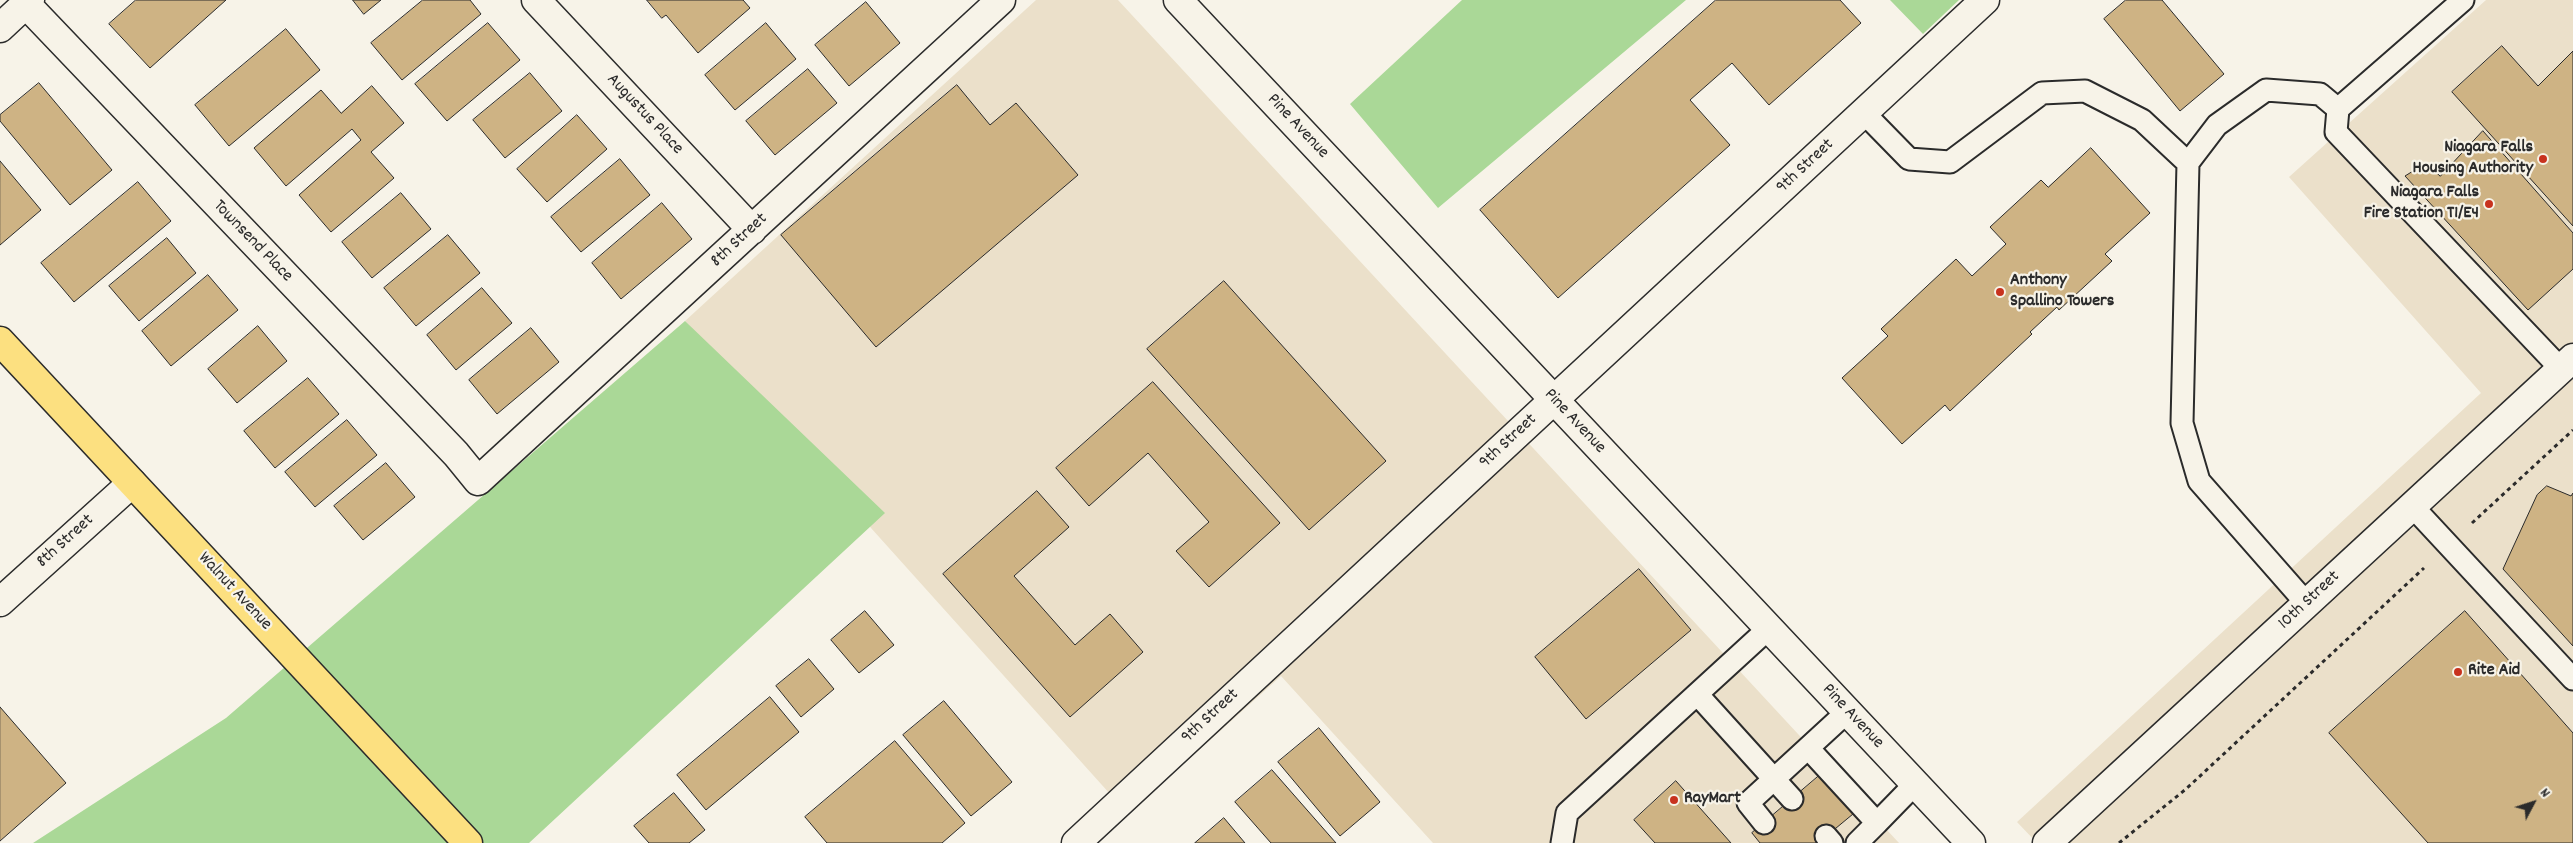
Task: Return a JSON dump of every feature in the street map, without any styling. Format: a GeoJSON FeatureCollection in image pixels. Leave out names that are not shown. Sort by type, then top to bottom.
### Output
{"type":"FeatureCollection","features":[{"type":"Feature","properties":{"kind":"main road","name":"Walnut Avenue"},"geometry":{"type":"LineString","coordinates":[[0,340],[468,843]]}},
{"type":"Feature","properties":{"kind":"street","name":"Augustus Place"},"geometry":{"type":"LineString","coordinates":[[536,0],[752,230]]}},
{"type":"Feature","properties":{"kind":"street","name":"8th Street"},"geometry":{"type":"LineString","coordinates":[[478,481],[1001,0]]}},
{"type":"Feature","properties":{"kind":"street","name":"Pine Avenue"},"geometry":{"type":"LineString","coordinates":[[1178,0],[1971,843]]}},
{"type":"Feature","properties":{"kind":"street","name":"9th Street"},"geometry":{"type":"LineString","coordinates":[[1076,843],[1985,0]]}},
{"type":"Feature","properties":{"kind":"street"},"geometry":{"type":"LineString","coordinates":[[0,28],[28,2]]}},
{"type":"Feature","properties":{"kind":"street","name":"Townsend Place"},"geometry":{"type":"LineString","coordinates":[[28,2],[456,454],[478,481]]}},
{"type":"Feature","properties":{"kind":"street","name":"10th Street"},"geometry":{"type":"LineString","coordinates":[[2047,843],[2567,363]]}},
{"type":"Feature","properties":{"kind":"street","name":"8th Street"},"geometry":{"type":"LineString","coordinates":[[0,602],[132,483]]}},
{"type":"Feature","properties":{"kind":"lane"},"geometry":{"type":"LineString","coordinates":[[2463,0],[2338,110],[2336,132],[2567,363]]}},
{"type":"Feature","properties":{"kind":"lane"},"geometry":{"type":"LineString","coordinates":[[2307,604],[2199,481],[2182,423],[2188,164],[2217,125],[2266,90],[2320,94],[2338,110]]}},
{"type":"Feature","properties":{"kind":"lane"},"geometry":{"type":"LineString","coordinates":[[1864,113],[1909,159],[1950,162],[2042,93],[2086,91],[2142,120],[2188,164]]}},
{"type":"Feature","properties":{"kind":"lane"},"geometry":{"type":"LineString","coordinates":[[2413,507],[2573,679]]}},
{"type":"Feature","properties":{"kind":"lane"},"geometry":{"type":"LineString","coordinates":[[1562,843],[1566,813],[1768,628]]}},
{"type":"Feature","properties":{"kind":"lane"},"geometry":{"type":"LineString","coordinates":[[1697,694],[1792,799]]}},
{"type":"Feature","properties":{"kind":"lane"},"geometry":{"type":"LineString","coordinates":[[1764,823],[1748,803],[1776,780],[1847,712]]}},
{"type":"Feature","properties":{"kind":"lane"},"geometry":{"type":"LineString","coordinates":[[1809,748],[1877,823]]}},
{"type":"Feature","properties":{"kind":"lane"},"geometry":{"type":"LineString","coordinates":[[1857,843],[1915,784]]}},
{"type":"Feature","properties":{"kind":"path"},"geometry":{"type":"LineString","coordinates":[[2119,843],[2186,789],[2573,430]]}},
{"type":"Feature","properties":{"kind":"shaded area"},"geometry":{"type":"Polygon","coordinates":[[[1036,0],[1118,0],[1899,843],[1433,843],[1281,676],[1128,814],[685,321],[1036,0]]]}},
{"type":"Feature","properties":{"kind":"shaded area"},"geometry":{"type":"Polygon","coordinates":[[[2486,0],[2573,0],[2573,843],[2037,843],[2017,822],[2481,393],[2289,177],[2486,0]]]}},
{"type":"Feature","properties":{"kind":"green space"},"geometry":{"type":"Polygon","coordinates":[[[1462,0],[1686,0],[1438,208],[1350,104],[1462,0]]]}},
{"type":"Feature","properties":{"kind":"green space"},"geometry":{"type":"Polygon","coordinates":[[[1890,0],[1959,0],[1923,34],[1890,0]]]}},
{"type":"Feature","properties":{"kind":"green space"},"geometry":{"type":"Polygon","coordinates":[[[685,321],[885,513],[529,843],[33,843],[226,718],[685,321]]]}},
{"type":"Feature","properties":{"kind":"building"},"geometry":{"type":"Polygon","coordinates":[[[136,0],[226,0],[150,68],[109,24],[136,0]]]}},
{"type":"Feature","properties":{"kind":"building"},"geometry":{"type":"Polygon","coordinates":[[[353,0],[381,0],[364,14],[353,0]]]}},
{"type":"Feature","properties":{"kind":"building"},"geometry":{"type":"Polygon","coordinates":[[[423,0],[470,0],[481,14],[402,80],[371,43],[423,0]]]}},
{"type":"Feature","properties":{"kind":"building"},"geometry":{"type":"Polygon","coordinates":[[[647,0],[743,0],[750,8],[698,53],[666,15],[662,18],[647,0]]]}},
{"type":"Feature","properties":{"kind":"building"},"geometry":{"type":"Polygon","coordinates":[[[1716,0],[1840,0],[1861,23],[1769,105],[1732,63],[1690,100],[1730,145],[1558,298],[1480,210],[1716,0]]]}},
{"type":"Feature","properties":{"kind":"building"},"geometry":{"type":"Polygon","coordinates":[[[2126,0],[2162,0],[2224,74],[2180,111],[2104,19],[2126,0]]]}},
{"type":"Feature","properties":{"kind":"building"},"geometry":{"type":"Polygon","coordinates":[[[866,2],[900,43],[849,86],[815,45],[866,2]]]}},
{"type":"Feature","properties":{"kind":"building"},"geometry":{"type":"Polygon","coordinates":[[[488,23],[520,60],[447,121],[415,84],[488,23]]]}},
{"type":"Feature","properties":{"kind":"building"},"geometry":{"type":"Polygon","coordinates":[[[766,23],[796,59],[735,110],[705,75],[766,23]]]}},
{"type":"Feature","properties":{"kind":"building"},"geometry":{"type":"Polygon","coordinates":[[[286,29],[320,70],[229,146],[195,105],[286,29]]]}},
{"type":"Feature","properties":{"kind":"building","name":"Niagara Falls Housing Authority"},"geometry":{"type":"Polygon","coordinates":[[[2502,46],[2538,86],[2573,51],[2573,226],[2452,92],[2502,46]]]}},
{"type":"Feature","properties":{"kind":"building"},"geometry":{"type":"Polygon","coordinates":[[[808,69],[837,103],[775,155],[746,121],[808,69]]]}},
{"type":"Feature","properties":{"kind":"building"},"geometry":{"type":"Polygon","coordinates":[[[530,73],[562,111],[505,158],[473,120],[530,73]]]}},
{"type":"Feature","properties":{"kind":"building"},"geometry":{"type":"Polygon","coordinates":[[[39,83],[112,170],[70,205],[0,121],[0,115],[39,83]]]}},
{"type":"Feature","properties":{"kind":"building"},"geometry":{"type":"Polygon","coordinates":[[[957,85],[990,125],[1016,103],[1078,175],[876,347],[781,235],[957,85]]]}},
{"type":"Feature","properties":{"kind":"building"},"geometry":{"type":"Polygon","coordinates":[[[372,86],[404,123],[371,152],[394,178],[331,232],[299,195],[361,140],[352,129],[286,186],[254,148],[321,90],[341,113],[372,86]]]}},
{"type":"Feature","properties":{"kind":"building"},"geometry":{"type":"Polygon","coordinates":[[[577,115],[607,149],[547,202],[517,169],[577,115]]]}},
{"type":"Feature","properties":{"kind":"building","name":"Niagara Falls Fire Station T1/E4"},"geometry":{"type":"Polygon","coordinates":[[[2483,131],[2573,233],[2573,269],[2528,310],[2405,176],[2426,163],[2440,176],[2483,131]]]}},
{"type":"Feature","properties":{"kind":"building","name":"Anthony Spallino Towers"},"geometry":{"type":"Polygon","coordinates":[[[2091,148],[2150,213],[2105,254],[2112,261],[2059,310],[2057,307],[2030,332],[2032,334],[1950,411],[1945,405],[1902,444],[1842,378],[1888,336],[1881,329],[1956,259],[1972,276],[2006,244],[1990,227],[2041,180],[2048,187],[2091,148]]]}},
{"type":"Feature","properties":{"kind":"building"},"geometry":{"type":"Polygon","coordinates":[[[620,159],[650,195],[581,252],[551,217],[620,159]]]}},
{"type":"Feature","properties":{"kind":"building"},"geometry":{"type":"Polygon","coordinates":[[[0,161],[41,210],[0,245],[0,161]]]}},
{"type":"Feature","properties":{"kind":"building"},"geometry":{"type":"Polygon","coordinates":[[[138,182],[171,221],[74,302],[41,263],[138,182]]]}},
{"type":"Feature","properties":{"kind":"building"},"geometry":{"type":"Polygon","coordinates":[[[401,193],[431,229],[372,278],[342,242],[401,193]]]}},
{"type":"Feature","properties":{"kind":"building"},"geometry":{"type":"Polygon","coordinates":[[[662,203],[692,239],[621,299],[592,263],[662,203]]]}},
{"type":"Feature","properties":{"kind":"building"},"geometry":{"type":"Polygon","coordinates":[[[448,235],[480,273],[416,326],[384,288],[448,235]]]}},
{"type":"Feature","properties":{"kind":"building"},"geometry":{"type":"Polygon","coordinates":[[[167,238],[196,273],[139,321],[109,286],[167,238]]]}},
{"type":"Feature","properties":{"kind":"building"},"geometry":{"type":"Polygon","coordinates":[[[208,275],[238,310],[171,366],[142,331],[208,275]]]}},
{"type":"Feature","properties":{"kind":"building"},"geometry":{"type":"Polygon","coordinates":[[[1224,281],[1386,461],[1309,530],[1147,349],[1224,281]]]}},
{"type":"Feature","properties":{"kind":"building"},"geometry":{"type":"Polygon","coordinates":[[[482,288],[512,323],[456,370],[427,335],[482,288]]]}},
{"type":"Feature","properties":{"kind":"building"},"geometry":{"type":"Polygon","coordinates":[[[258,326],[287,361],[237,403],[208,369],[258,326]]]}},
{"type":"Feature","properties":{"kind":"building"},"geometry":{"type":"Polygon","coordinates":[[[531,328],[559,362],[497,414],[469,380],[531,328]]]}},
{"type":"Feature","properties":{"kind":"building"},"geometry":{"type":"Polygon","coordinates":[[[308,378],[339,414],[275,468],[244,431],[308,378]]]}},
{"type":"Feature","properties":{"kind":"building"},"geometry":{"type":"Polygon","coordinates":[[[1153,382],[1280,523],[1209,587],[1176,551],[1209,522],[1148,453],[1089,506],[1056,468],[1153,382]]]}},
{"type":"Feature","properties":{"kind":"building"},"geometry":{"type":"Polygon","coordinates":[[[347,420],[377,455],[315,507],[285,472],[347,420]]]}},
{"type":"Feature","properties":{"kind":"building"},"geometry":{"type":"Polygon","coordinates":[[[386,463],[415,497],[363,540],[334,506],[386,463]]]}},
{"type":"Feature","properties":{"kind":"building"},"geometry":{"type":"Polygon","coordinates":[[[2547,486],[2571,496],[2573,493],[2573,646],[2503,569],[2537,495],[2547,486]]]}},
{"type":"Feature","properties":{"kind":"building"},"geometry":{"type":"Polygon","coordinates":[[[1037,491],[1069,527],[1014,576],[1075,645],[1110,614],[1143,652],[1070,717],[943,574],[1037,491]]]}},
{"type":"Feature","properties":{"kind":"building"},"geometry":{"type":"Polygon","coordinates":[[[1639,569],[1691,630],[1586,719],[1535,657],[1639,569]]]}},
{"type":"Feature","properties":{"kind":"building"},"geometry":{"type":"Polygon","coordinates":[[[865,611],[894,645],[859,673],[831,640],[865,611]]]}},
{"type":"Feature","properties":{"kind":"building","name":"Rite Aid"},"geometry":{"type":"Polygon","coordinates":[[[2465,611],[2573,733],[2573,843],[2428,843],[2329,733],[2465,611]]]}},
{"type":"Feature","properties":{"kind":"building"},"geometry":{"type":"Polygon","coordinates":[[[809,659],[834,689],[801,717],[776,686],[809,659]]]}},
{"type":"Feature","properties":{"kind":"building"},"geometry":{"type":"Polygon","coordinates":[[[770,697],[799,732],[706,810],[677,775],[770,697]]]}},
{"type":"Feature","properties":{"kind":"building"},"geometry":{"type":"Polygon","coordinates":[[[944,701],[1012,782],[971,816],[903,735],[944,701]]]}},
{"type":"Feature","properties":{"kind":"building"},"geometry":{"type":"Polygon","coordinates":[[[0,707],[66,783],[0,841],[0,707]]]}},
{"type":"Feature","properties":{"kind":"building"},"geometry":{"type":"Polygon","coordinates":[[[1319,728],[1380,802],[1340,836],[1278,762],[1319,728]]]}},
{"type":"Feature","properties":{"kind":"building"},"geometry":{"type":"Polygon","coordinates":[[[895,741],[965,823],[942,843],[827,843],[805,817],[895,741]]]}},
{"type":"Feature","properties":{"kind":"building"},"geometry":{"type":"Polygon","coordinates":[[[1272,770],[1336,843],[1271,843],[1235,802],[1272,770]]]}},
{"type":"Feature","properties":{"kind":"building"},"geometry":{"type":"Polygon","coordinates":[[[1820,775],[1853,814],[1818,843],[1760,843],[1752,833],[1820,775]]]}},
{"type":"Feature","properties":{"kind":"building","name":"RayMart"},"geometry":{"type":"Polygon","coordinates":[[[1676,781],[1731,843],[1655,843],[1634,820],[1676,781]]]}},
{"type":"Feature","properties":{"kind":"building"},"geometry":{"type":"Polygon","coordinates":[[[674,793],[705,830],[689,843],[649,843],[634,826],[674,793]]]}},
{"type":"Feature","properties":{"kind":"building"},"geometry":{"type":"Polygon","coordinates":[[[1224,818],[1245,843],[1195,843],[1224,818]]]}},
{"type":"Feature","properties":{"kind":"place","name":"Niagara Falls Housing Authority"},"geometry":{"type":"Point","coordinates":[2543,159]}},
{"type":"Feature","properties":{"kind":"place","name":"Niagara Falls Fire Station T1/E4"},"geometry":{"type":"Point","coordinates":[2489,204]}},
{"type":"Feature","properties":{"kind":"place","name":"Anthony Spallino Towers"},"geometry":{"type":"Point","coordinates":[2000,292]}},
{"type":"Feature","properties":{"kind":"place","name":"Rite Aid"},"geometry":{"type":"Point","coordinates":[2458,672]}},
{"type":"Feature","properties":{"kind":"place","name":"RayMart"},"geometry":{"type":"Point","coordinates":[1674,800]}}]}
